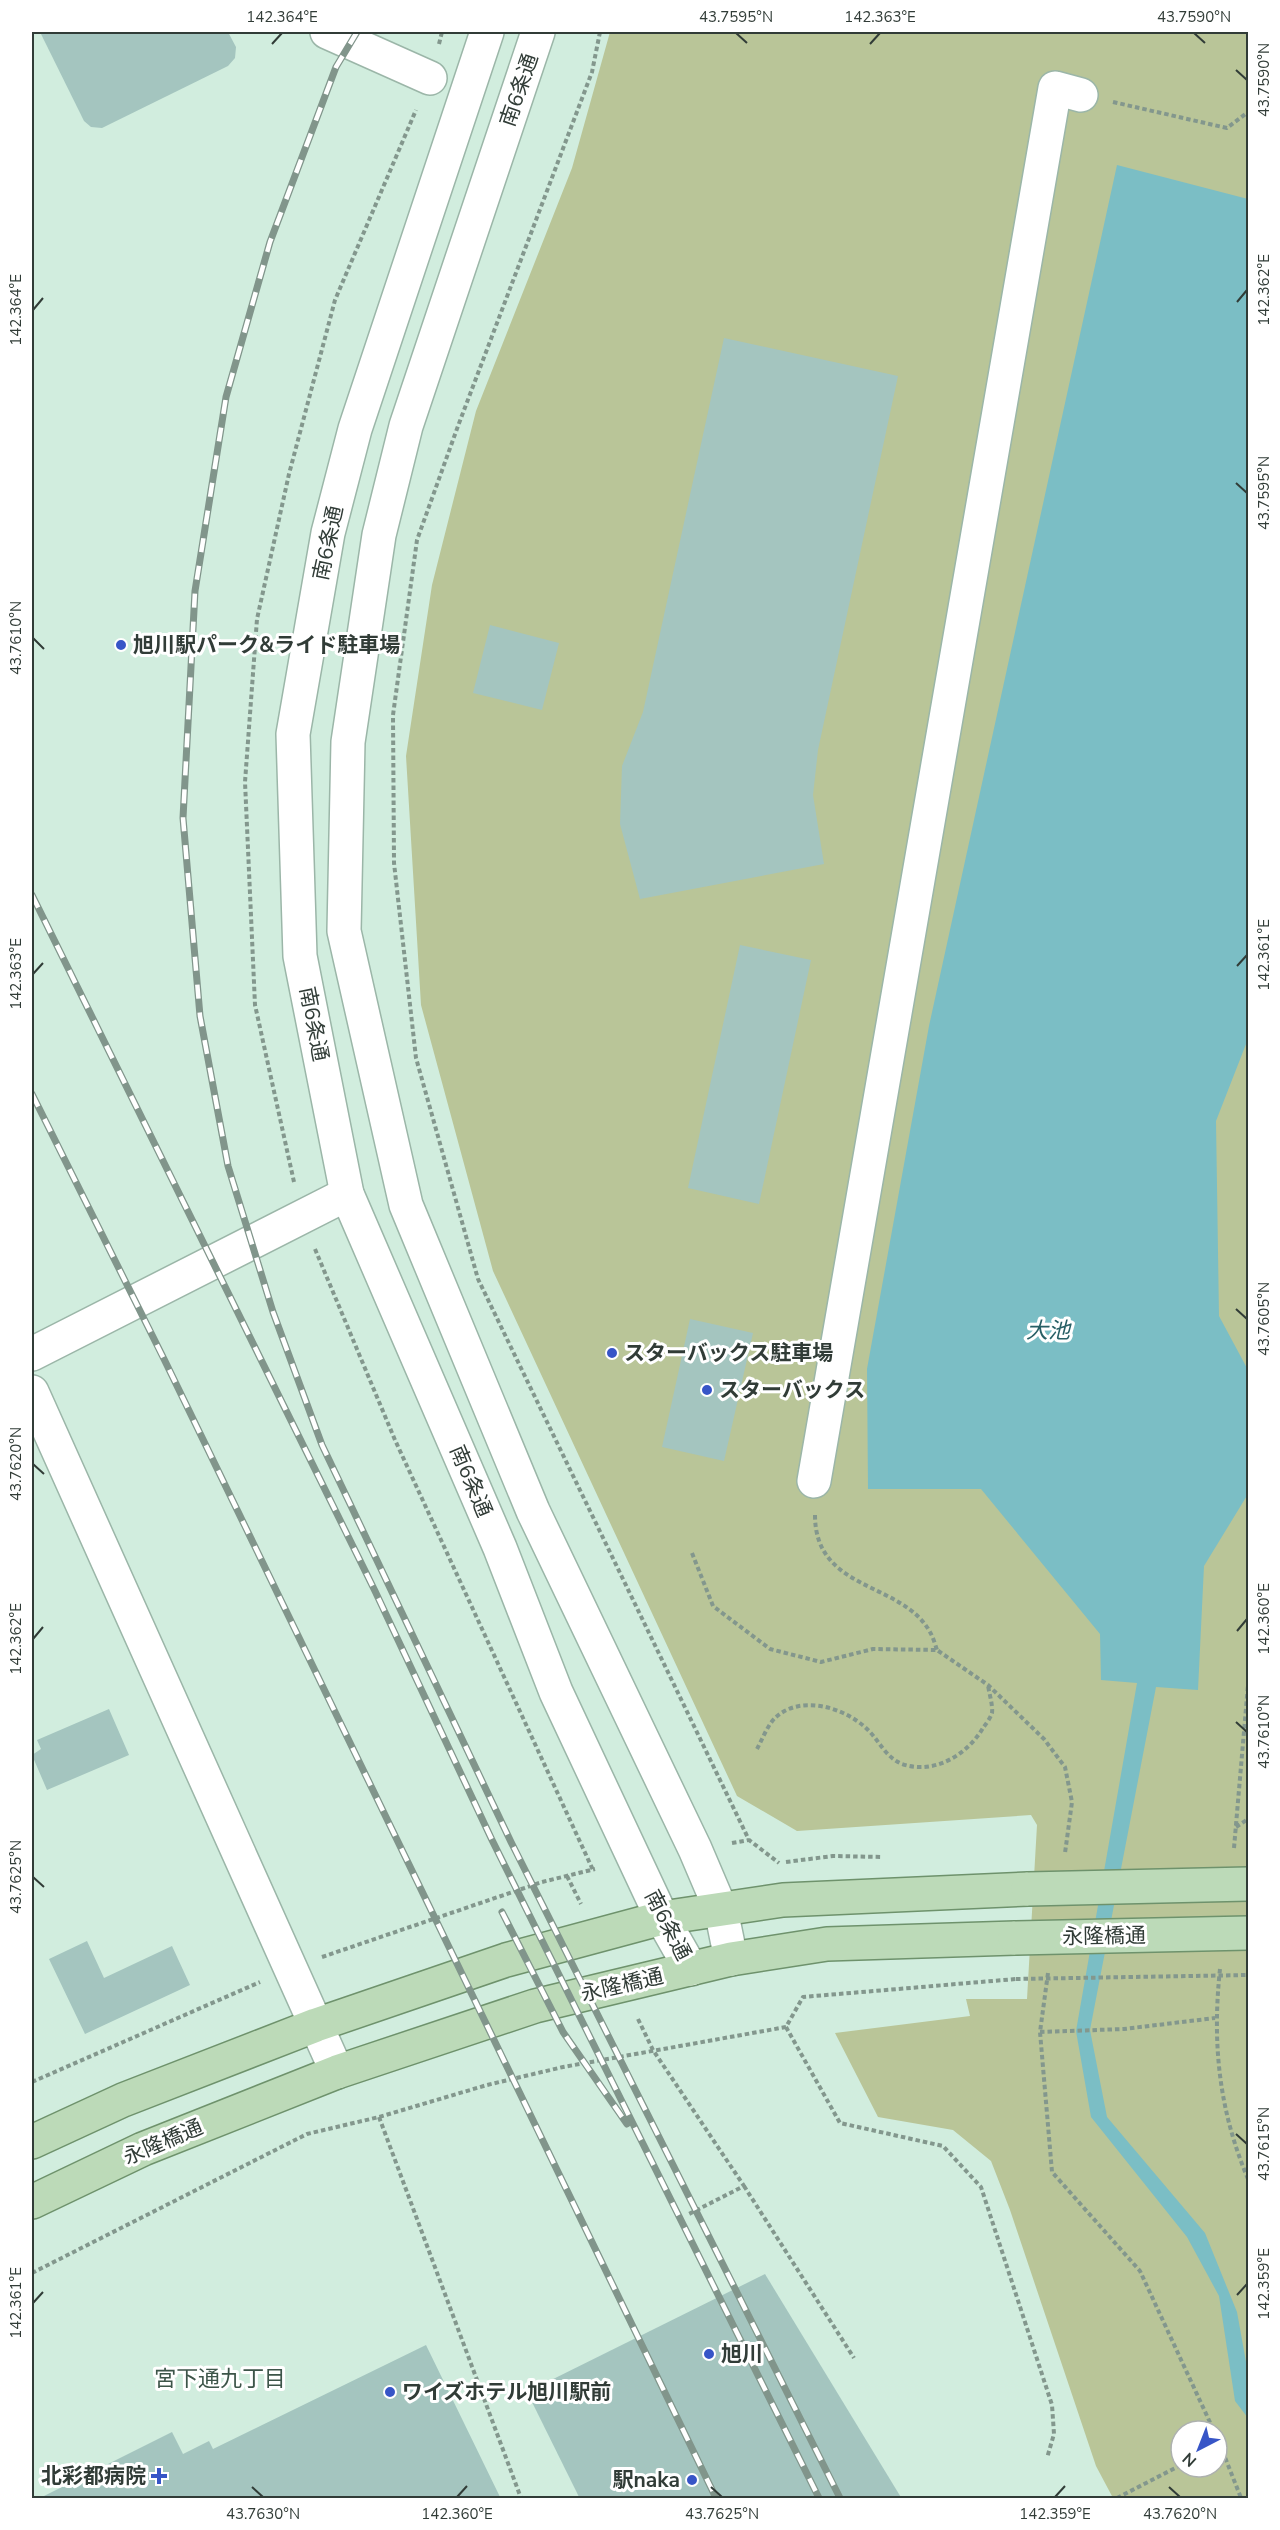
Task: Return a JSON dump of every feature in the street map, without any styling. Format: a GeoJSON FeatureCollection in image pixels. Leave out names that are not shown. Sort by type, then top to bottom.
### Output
{"type":"FeatureCollection","features":[{"type":"Feature","properties":{"kind":"main road"},"geometry":{"type":"LineString","coordinates":[[32,2142],[123,2100],[316,2025],[506,1960],[662,1918],[783,1900],[1028,1889],[1248,1884]]}},
{"type":"Feature","properties":{"kind":"main road","name":"永隆橋通"},"geometry":{"type":"LineString","coordinates":[[32,2202],[143,2149],[337,2072],[535,2006],[731,1959],[826,1944],[1248,1933]]}},
{"type":"Feature","properties":{"kind":"street"},"geometry":{"type":"LineString","coordinates":[[327,32],[430,78]]}},
{"type":"Feature","properties":{"kind":"street","name":"南6条通"},"geometry":{"type":"LineString","coordinates":[[487,32],[355,429],[328,533],[293,734],[300,956],[347,1194],[500,1548],[556,1692],[662,1918],[691,1969]]}},
{"type":"Feature","properties":{"kind":"street","name":"南6条通"},"geometry":{"type":"LineString","coordinates":[[538,32],[406,426],[379,535],[348,742],[344,931],[406,1205],[533,1511],[695,1849],[721,1910],[731,1959]]}},
{"type":"Feature","properties":{"kind":"street"},"geometry":{"type":"LineString","coordinates":[[814,1481],[1055,88],[1081,94]]}},
{"type":"Feature","properties":{"kind":"street"},"geometry":{"type":"LineString","coordinates":[[32,1354],[347,1194]]}},
{"type":"Feature","properties":{"kind":"street"},"geometry":{"type":"LineString","coordinates":[[32,1392],[337,2072]]}},
{"type":"Feature","properties":{"kind":"path"},"geometry":{"type":"LineString","coordinates":[[600,32],[592,72],[417,540],[393,715],[394,863],[416,1058],[478,1279],[749,1840],[695,1849]]}},
{"type":"Feature","properties":{"kind":"path"},"geometry":{"type":"LineString","coordinates":[[1081,94],[1227,128],[1248,112]]}},
{"type":"Feature","properties":{"kind":"path"},"geometry":{"type":"LineString","coordinates":[[814,1481],[815,1535],[834,1566],[904,1606],[929,1630],[937,1650]]}},
{"type":"Feature","properties":{"kind":"path"},"geometry":{"type":"LineString","coordinates":[[757,1749],[775,1717],[792,1710],[830,1706],[852,1715],[870,1731],[882,1750],[901,1763],[924,1768],[952,1759],[976,1740],[992,1713],[988,1686]]}},
{"type":"Feature","properties":{"kind":"path"},"geometry":{"type":"LineString","coordinates":[[1236,1827],[1248,1819]]}},
{"type":"Feature","properties":{"kind":"path"},"geometry":{"type":"LineString","coordinates":[[32,2082],[291,1968],[419,1922],[542,1882],[637,1861]]}},
{"type":"Feature","properties":{"kind":"path"},"geometry":{"type":"LineString","coordinates":[[786,2027],[803,1997],[1016,1979],[1248,1975]]}},
{"type":"Feature","properties":{"kind":"path"},"geometry":{"type":"LineString","coordinates":[[1040,2032],[1124,2029],[1215,2018]]}},
{"type":"Feature","properties":{"kind":"path"},"geometry":{"type":"LineString","coordinates":[[32,2272],[307,2134],[379,2117],[487,2085],[653,2050],[786,2027]]}},
{"type":"Feature","properties":{"kind":"path"},"geometry":{"type":"LineString","coordinates":[[786,2027],[840,2123],[944,2146],[981,2187],[1052,2405],[1054,2434],[1047,2458]]}},
{"type":"Feature","properties":{"kind":"path"},"geometry":{"type":"LineString","coordinates":[[653,2050],[744,2186],[854,2358]]}},
{"type":"Feature","properties":{"kind":"path"},"geometry":{"type":"LineString","coordinates":[[379,2117],[520,2499]]}},
{"type":"Feature","properties":{"kind":"path"},"geometry":{"type":"LineString","coordinates":[[689,2214],[744,2186]]}},
{"type":"Feature","properties":{"kind":"path"},"geometry":{"type":"LineString","coordinates":[[1229,2470],[1241,2499]]}},
{"type":"Feature","properties":{"kind":"path"},"geometry":{"type":"LineString","coordinates":[[1117,2499],[1169,2471]]}},
{"type":"Feature","properties":{"kind":"green space"},"geometry":{"type":"Polygon","coordinates":[[[610,32],[1248,32],[1248,2498],[1113,2498],[1096,2466],[1010,2210],[991,2161],[953,2130],[878,2117],[835,2033],[970,2016],[966,1999],[1027,1999],[1037,1825],[1031,1815],[797,1831],[737,1796],[493,1271],[421,1005],[406,756],[432,585],[476,411],[572,168],[610,32]]]}},
{"type":"Feature","properties":{"kind":"water","name":"大池"},"geometry":{"type":"Polygon","coordinates":[[[1117,165],[1248,199],[1248,1039],[1216,1121],[1219,1316],[1248,1370],[1248,1494],[1204,1566],[1198,1690],[1156,1687],[1090,2030],[1107,2117],[1205,2233],[1237,2312],[1248,2373],[1248,2418],[1235,2401],[1219,2296],[1187,2237],[1091,2117],[1076,2031],[1137,1683],[1101,1680],[1100,1634],[981,1489],[868,1489],[867,1369],[929,1026],[1117,165]]]}},
{"type":"Feature","properties":{"kind":"building"},"geometry":{"type":"Polygon","coordinates":[[[40,32],[228,32],[236,47],[235,58],[228,66],[102,128],[91,127],[84,121],[40,32]]]}},
{"type":"Feature","properties":{"kind":"building"},"geometry":{"type":"Polygon","coordinates":[[[724,338],[898,376],[818,750],[813,795],[824,864],[640,899],[620,824],[622,766],[643,712],[724,338]]]}},
{"type":"Feature","properties":{"kind":"building"},"geometry":{"type":"Polygon","coordinates":[[[490,625],[559,643],[542,710],[473,693],[490,625]]]}},
{"type":"Feature","properties":{"kind":"building"},"geometry":{"type":"Polygon","coordinates":[[[740,945],[811,960],[759,1204],[688,1188],[740,945]]]}},
{"type":"Feature","properties":{"kind":"building","name":"スターバックス"},"geometry":{"type":"Polygon","coordinates":[[[690,1319],[753,1333],[724,1461],[662,1447],[690,1319]]]}},
{"type":"Feature","properties":{"kind":"building"},"geometry":{"type":"Polygon","coordinates":[[[109,1709],[129,1755],[47,1790],[32,1755],[41,1749],[37,1740],[109,1709]]]}},
{"type":"Feature","properties":{"kind":"building"},"geometry":{"type":"Polygon","coordinates":[[[87,1941],[104,1978],[172,1946],[190,1985],[85,2034],[49,1959],[87,1941]]]}},
{"type":"Feature","properties":{"kind":"building","name":"旭川"},"geometry":{"type":"Polygon","coordinates":[[[765,2274],[902,2499],[580,2499],[527,2392],[765,2274]]]}},
{"type":"Feature","properties":{"kind":"building","name":"ワイズホテル旭川駅前"},"geometry":{"type":"Polygon","coordinates":[[[426,2345],[501,2499],[38,2499],[172,2432],[183,2454],[209,2441],[213,2449],[426,2345]]]}},
{"type":"Feature","properties":{"kind":"railway"},"geometry":{"type":"LineString","coordinates":[[357,32],[336,67],[270,242],[226,397],[195,591],[183,818],[200,1016],[228,1166],[273,1312],[322,1445],[511,1842],[840,2498]]}},
{"type":"Feature","properties":{"kind":"railway"},"geometry":{"type":"LineString","coordinates":[[32,895],[375,1591],[492,1840],[819,2498]]}},
{"type":"Feature","properties":{"kind":"railway"},"geometry":{"type":"LineString","coordinates":[[32,1094],[164,1359],[716,2498]]}},
{"type":"Feature","properties":{"kind":"railway"},"geometry":{"type":"LineString","coordinates":[[502,1912],[563,2032],[627,2124]]}},
{"type":"Feature","properties":{"kind":"place","name":"旭川駅パーク&ライド駐車場"},"geometry":{"type":"Point","coordinates":[121,645]}},
{"type":"Feature","properties":{"kind":"place","name":"スターバックス駐車場"},"geometry":{"type":"Point","coordinates":[612,1353]}},
{"type":"Feature","properties":{"kind":"place","name":"スターバックス"},"geometry":{"type":"Point","coordinates":[707,1390]}},
{"type":"Feature","properties":{"kind":"place","name":"旭川"},"geometry":{"type":"Point","coordinates":[709,2354]}},
{"type":"Feature","properties":{"kind":"place","name":"ワイズホテル旭川駅前"},"geometry":{"type":"Point","coordinates":[390,2392]}},
{"type":"Feature","properties":{"kind":"place","name":"北彩都病院"},"geometry":{"type":"Point","coordinates":[159,2476]}},
{"type":"Feature","properties":{"kind":"place","name":"駅naka"},"geometry":{"type":"Point","coordinates":[692,2480]}},
{"type":"Feature","properties":{"kind":"district","name":"宮下通九丁目"},"geometry":{"type":"Point","coordinates":[220,2378]}}]}
